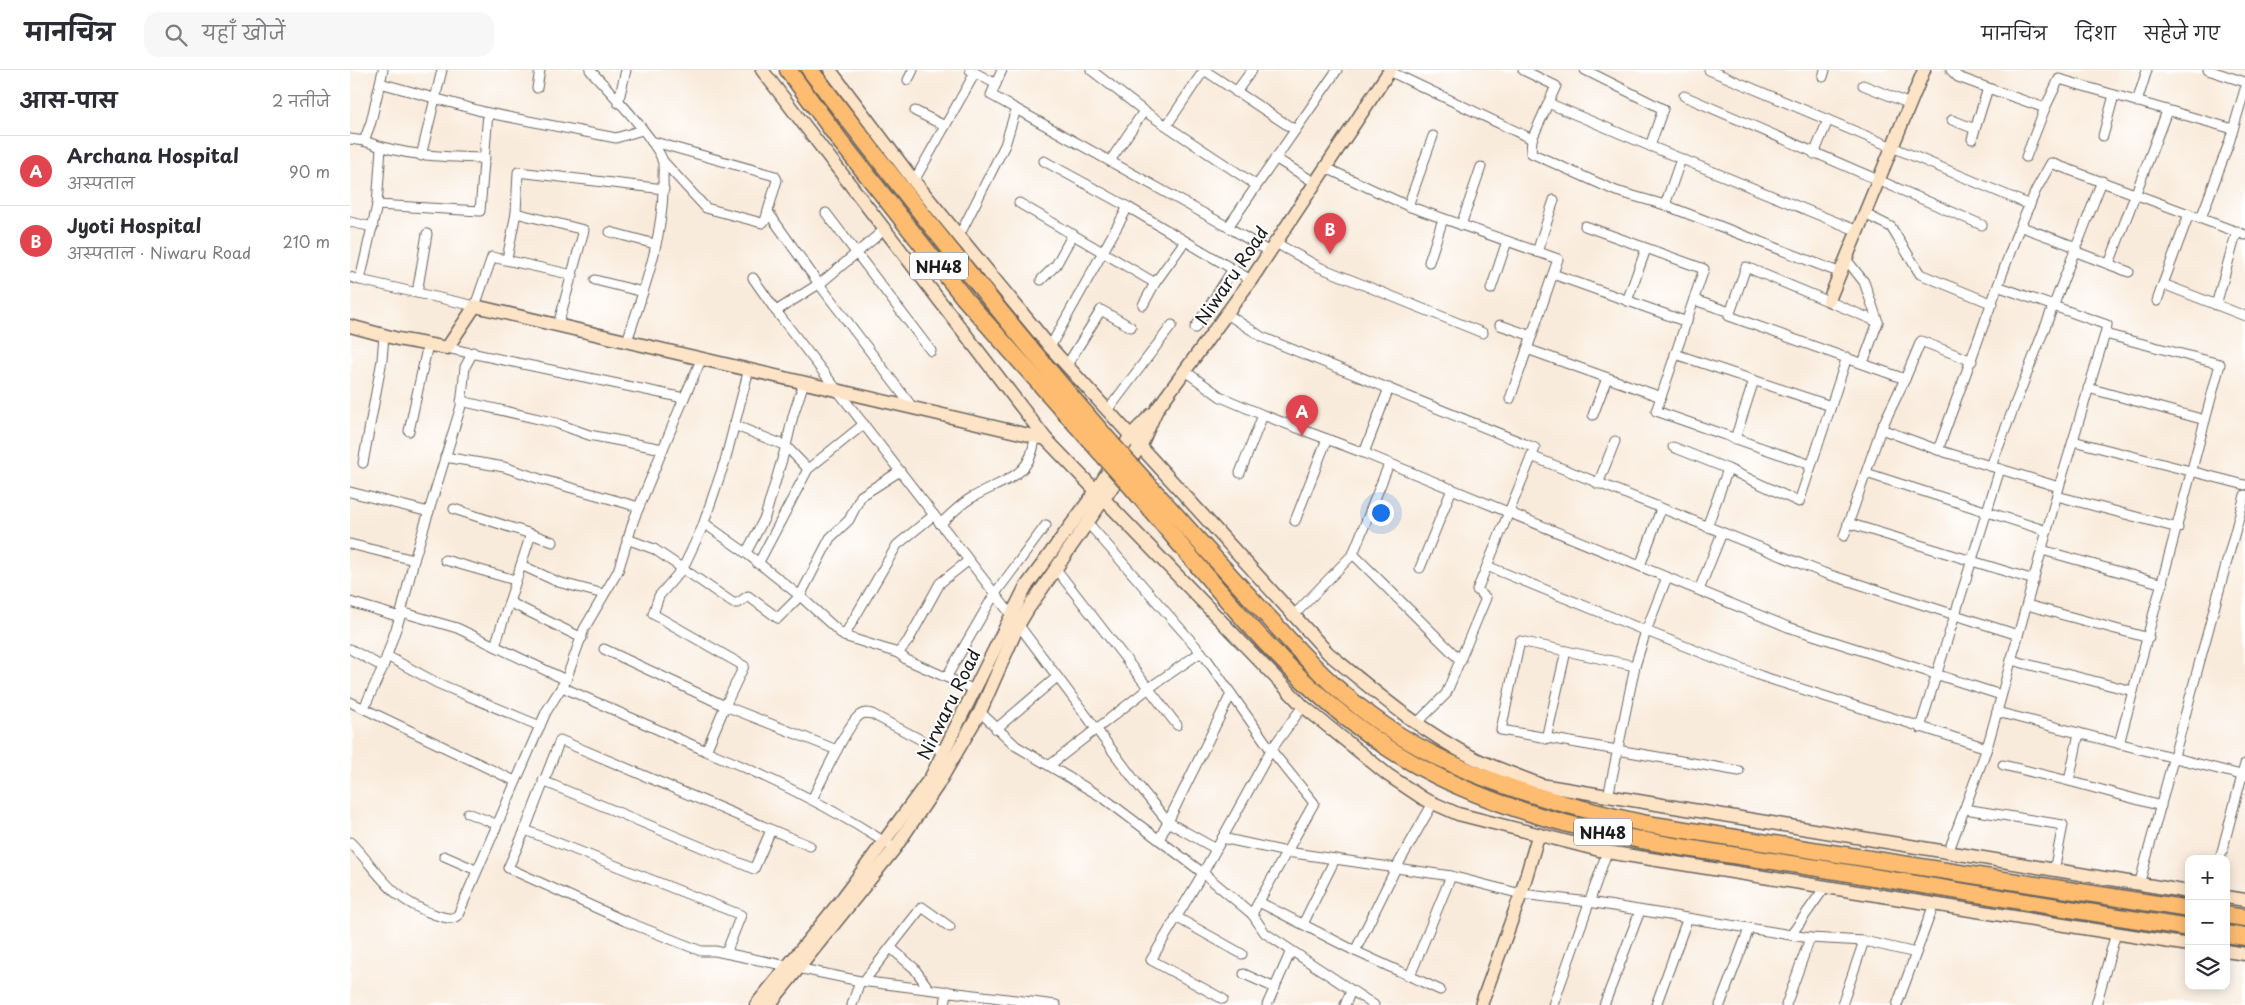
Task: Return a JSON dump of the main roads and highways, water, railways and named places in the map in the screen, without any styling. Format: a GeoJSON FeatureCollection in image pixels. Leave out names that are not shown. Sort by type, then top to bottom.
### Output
{"type":"FeatureCollection","features":[{"type":"Feature","properties":{"kind":"highway","name":"NH48"},"geometry":{"type":"LineString","coordinates":[[788,70],[841,142],[965,299],[1141,487],[1307,659],[1357,706],[1398,734],[1498,784],[1547,800],[1648,824],[2185,909]]}},
{"type":"Feature","properties":{"kind":"highway","name":"NH48"},"geometry":{"type":"LineString","coordinates":[[810,70],[908,198],[1001,313],[1105,447]]}},
{"type":"Feature","properties":{"kind":"highway","name":"NH48"},"geometry":{"type":"LineString","coordinates":[[1141,487],[1256,630],[1312,688],[1350,722],[1386,748],[1432,774],[1477,795],[1542,817],[1646,841],[2185,927]]}},
{"type":"Feature","properties":{"kind":"highway"},"geometry":{"type":"LineString","coordinates":[[2230,916],[2245,918]]}},
{"type":"Feature","properties":{"kind":"highway"},"geometry":{"type":"LineString","coordinates":[[2230,935],[2245,937]]}},
{"type":"Feature","properties":{"kind":"place","name":"Jyoti Hospital"},"geometry":{"type":"Point","coordinates":[1330,254]}},
{"type":"Feature","properties":{"kind":"place","name":"Archana Hospital"},"geometry":{"type":"Point","coordinates":[1302,436]}}]}
